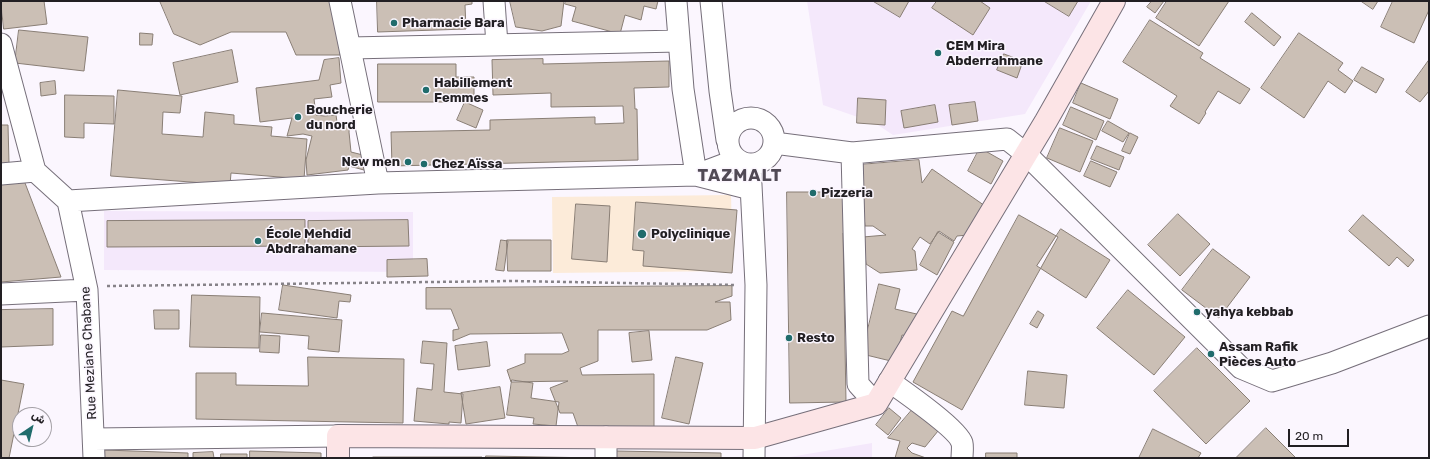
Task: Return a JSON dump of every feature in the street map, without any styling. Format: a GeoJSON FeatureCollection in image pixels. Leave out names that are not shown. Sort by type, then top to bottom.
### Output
{"type":"FeatureCollection","features":[{"type":"Feature","properties":{"kind":"main road"},"geometry":{"type":"LineString","coordinates":[[338,458],[338,436],[606,448],[754,448],[876,404],[1026,154],[1114,1]]}},
{"type":"Feature","properties":{"kind":"street"},"geometry":{"type":"LineString","coordinates":[[340,1],[378,183]]}},
{"type":"Feature","properties":{"kind":"street"},"geometry":{"type":"LineString","coordinates":[[494,1],[497,45]]}},
{"type":"Feature","properties":{"kind":"street"},"geometry":{"type":"LineString","coordinates":[[676,1],[683,89],[696,175]]}},
{"type":"Feature","properties":{"kind":"street"},"geometry":{"type":"LineString","coordinates":[[711,1],[720,91],[728,148],[731,154],[743,163],[751,189],[756,285],[754,448]]}},
{"type":"Feature","properties":{"kind":"street"},"geometry":{"type":"LineString","coordinates":[[350,48],[679,41]]}},
{"type":"Feature","properties":{"kind":"street"},"geometry":{"type":"LineString","coordinates":[[1,44],[35,171],[68,201],[378,183],[696,175],[743,163],[758,164],[767,158],[772,152],[774,144],[773,132],[768,125],[762,120],[754,118],[746,118],[734,124],[730,129],[727,140]]}},
{"type":"Feature","properties":{"kind":"street"},"geometry":{"type":"LineString","coordinates":[[774,144],[852,152],[1007,139],[1026,154],[1241,368],[1272,381],[1332,364],[1429,326]]}},
{"type":"Feature","properties":{"kind":"street"},"geometry":{"type":"LineString","coordinates":[[852,152],[858,384],[876,404]]}},
{"type":"Feature","properties":{"kind":"street"},"geometry":{"type":"LineString","coordinates":[[1,174],[35,171]]}},
{"type":"Feature","properties":{"kind":"street"},"geometry":{"type":"LineString","coordinates":[[696,175],[751,189]]}},
{"type":"Feature","properties":{"kind":"street","name":"Rue Meziane Chabane"},"geometry":{"type":"LineString","coordinates":[[68,201],[87,290],[94,448]]}},
{"type":"Feature","properties":{"kind":"street"},"geometry":{"type":"LineString","coordinates":[[1,294],[87,290]]}},
{"type":"Feature","properties":{"kind":"street"},"geometry":{"type":"LineString","coordinates":[[889,381],[916,400],[953,431],[962,442],[962,458]]}},
{"type":"Feature","properties":{"kind":"street"},"geometry":{"type":"LineString","coordinates":[[94,448],[338,436]]}},
{"type":"Feature","properties":{"kind":"path"},"geometry":{"type":"LineString","coordinates":[[87,290],[108,286],[512,281],[756,285]]}},
{"type":"Feature","properties":{"kind":"shaded area","name":"CEM Mira Abderrahmane"},"geometry":{"type":"Polygon","coordinates":[[[807,1],[1091,1],[1025,114],[893,135],[875,123],[823,105],[807,1]]]}},
{"type":"Feature","properties":{"kind":"shaded area","name":"Polyclinique"},"geometry":{"type":"Polygon","coordinates":[[[731,195],[733,271],[553,273],[552,197],[731,195]]]}},
{"type":"Feature","properties":{"kind":"shaded area","name":"École Mehdid Abdrahamane"},"geometry":{"type":"Polygon","coordinates":[[[104,211],[413,212],[413,272],[104,270],[104,211]]]}},
{"type":"Feature","properties":{"kind":"shaded area"},"geometry":{"type":"Polygon","coordinates":[[[872,443],[872,458],[784,458],[872,443]]]}},
{"type":"Feature","properties":{"kind":"building"},"geometry":{"type":"Polygon","coordinates":[[[1,1],[44,1],[47,24],[4,29],[1,1]]]}},
{"type":"Feature","properties":{"kind":"building"},"geometry":{"type":"Polygon","coordinates":[[[160,1],[340,1],[340,55],[296,55],[286,32],[231,32],[200,45],[174,34],[160,1]]]}},
{"type":"Feature","properties":{"kind":"building"},"geometry":{"type":"Polygon","coordinates":[[[377,1],[472,1],[472,4],[465,5],[466,29],[378,32],[377,1]]]}},
{"type":"Feature","properties":{"kind":"building"},"geometry":{"type":"Polygon","coordinates":[[[510,1],[564,1],[561,26],[542,31],[516,27],[510,1]]]}},
{"type":"Feature","properties":{"kind":"building"},"geometry":{"type":"Polygon","coordinates":[[[566,1],[658,1],[656,9],[644,6],[641,20],[625,15],[620,34],[572,21],[576,7],[565,4],[566,1]]]}},
{"type":"Feature","properties":{"kind":"building"},"geometry":{"type":"Polygon","coordinates":[[[873,1],[909,1],[900,17],[873,1]]]}},
{"type":"Feature","properties":{"kind":"building"},"geometry":{"type":"Polygon","coordinates":[[[937,1],[980,1],[990,8],[973,35],[932,8],[937,1]]]}},
{"type":"Feature","properties":{"kind":"building"},"geometry":{"type":"Polygon","coordinates":[[[1044,1],[1078,1],[1069,16],[1044,1]]]}},
{"type":"Feature","properties":{"kind":"building"},"geometry":{"type":"Polygon","coordinates":[[[1152,1],[1164,1],[1155,13],[1147,7],[1152,1]]]}},
{"type":"Feature","properties":{"kind":"building"},"geometry":{"type":"Polygon","coordinates":[[[1167,1],[1229,1],[1199,46],[1156,18],[1167,1]]]}},
{"type":"Feature","properties":{"kind":"building"},"geometry":{"type":"Polygon","coordinates":[[[1361,1],[1378,1],[1373,9],[1361,1]]]}},
{"type":"Feature","properties":{"kind":"building"},"geometry":{"type":"Polygon","coordinates":[[[1393,1],[1429,1],[1429,10],[1414,43],[1381,27],[1393,1]]]}},
{"type":"Feature","properties":{"kind":"building"},"geometry":{"type":"Polygon","coordinates":[[[1252,13],[1281,37],[1274,46],[1245,22],[1252,13]]]}},
{"type":"Feature","properties":{"kind":"building"},"geometry":{"type":"Polygon","coordinates":[[[1150,20],[1203,53],[1200,58],[1250,89],[1240,104],[1218,91],[1199,124],[1170,106],[1177,96],[1123,62],[1150,20]]]}},
{"type":"Feature","properties":{"kind":"building"},"geometry":{"type":"Polygon","coordinates":[[[19,30],[88,37],[84,71],[15,63],[19,30]]]}},
{"type":"Feature","properties":{"kind":"building"},"geometry":{"type":"Polygon","coordinates":[[[140,33],[153,34],[152,45],[140,45],[140,33]]]}},
{"type":"Feature","properties":{"kind":"building"},"geometry":{"type":"Polygon","coordinates":[[[1299,33],[1343,63],[1338,70],[1353,81],[1345,93],[1328,81],[1304,118],[1261,88],[1299,33]]]}},
{"type":"Feature","properties":{"kind":"building"},"geometry":{"type":"Polygon","coordinates":[[[232,50],[238,82],[180,95],[173,63],[232,50]]]}},
{"type":"Feature","properties":{"kind":"building"},"geometry":{"type":"Polygon","coordinates":[[[1004,54],[1023,61],[1017,78],[997,70],[1004,54]]]}},
{"type":"Feature","properties":{"kind":"building","name":"Boucherie du nord"},"geometry":{"type":"Polygon","coordinates":[[[339,58],[341,83],[330,85],[332,97],[314,99],[316,115],[336,115],[337,122],[350,125],[349,132],[351,152],[367,156],[364,170],[349,166],[348,170],[307,175],[306,160],[312,136],[303,134],[287,136],[292,118],[260,122],[256,88],[319,80],[324,60],[339,58]]]}},
{"type":"Feature","properties":{"kind":"building"},"geometry":{"type":"Polygon","coordinates":[[[543,59],[543,64],[669,61],[669,87],[634,88],[635,109],[637,109],[638,160],[392,166],[391,132],[490,130],[490,120],[595,117],[595,124],[624,123],[623,106],[551,107],[551,93],[493,95],[492,60],[543,59]]]}},
{"type":"Feature","properties":{"kind":"building"},"geometry":{"type":"Polygon","coordinates":[[[1429,60],[1429,91],[1420,102],[1406,92],[1429,60]]]}},
{"type":"Feature","properties":{"kind":"building","name":"Habillement Femmes"},"geometry":{"type":"Polygon","coordinates":[[[378,64],[456,64],[456,77],[474,77],[474,102],[378,102],[378,64]]]}},
{"type":"Feature","properties":{"kind":"building"},"geometry":{"type":"Polygon","coordinates":[[[1362,67],[1384,79],[1376,93],[1354,80],[1362,67]]]}},
{"type":"Feature","properties":{"kind":"building"},"geometry":{"type":"Polygon","coordinates":[[[55,81],[56,94],[41,96],[40,83],[55,81]]]}},
{"type":"Feature","properties":{"kind":"building"},"geometry":{"type":"Polygon","coordinates":[[[1081,83],[1118,99],[1110,119],[1073,103],[1081,83]]]}},
{"type":"Feature","properties":{"kind":"building"},"geometry":{"type":"Polygon","coordinates":[[[118,90],[182,96],[180,113],[163,112],[162,134],[203,137],[205,112],[234,115],[234,124],[272,127],[271,136],[307,139],[304,179],[231,173],[230,185],[111,176],[118,90]]]}},
{"type":"Feature","properties":{"kind":"building"},"geometry":{"type":"Polygon","coordinates":[[[65,95],[114,96],[114,124],[84,123],[84,138],[65,137],[65,95]]]}},
{"type":"Feature","properties":{"kind":"building"},"geometry":{"type":"Polygon","coordinates":[[[858,98],[886,100],[885,125],[857,123],[858,98]]]}},
{"type":"Feature","properties":{"kind":"building"},"geometry":{"type":"Polygon","coordinates":[[[465,102],[483,110],[476,128],[457,120],[465,102]]]}},
{"type":"Feature","properties":{"kind":"building"},"geometry":{"type":"Polygon","coordinates":[[[975,102],[978,121],[952,125],[949,105],[975,102]]]}},
{"type":"Feature","properties":{"kind":"building"},"geometry":{"type":"Polygon","coordinates":[[[935,105],[938,122],[904,128],[901,111],[935,105]]]}},
{"type":"Feature","properties":{"kind":"building"},"geometry":{"type":"Polygon","coordinates":[[[1071,107],[1104,121],[1096,140],[1063,125],[1071,107]]]}},
{"type":"Feature","properties":{"kind":"building"},"geometry":{"type":"Polygon","coordinates":[[[1108,121],[1129,133],[1123,142],[1102,131],[1108,121]]]}},
{"type":"Feature","properties":{"kind":"building"},"geometry":{"type":"Polygon","coordinates":[[[1,125],[8,125],[9,163],[1,164],[1,125]]]}},
{"type":"Feature","properties":{"kind":"building"},"geometry":{"type":"Polygon","coordinates":[[[1060,128],[1093,141],[1080,172],[1047,158],[1060,128]]]}},
{"type":"Feature","properties":{"kind":"building"},"geometry":{"type":"Polygon","coordinates":[[[1130,133],[1138,137],[1130,154],[1122,151],[1130,133]]]}},
{"type":"Feature","properties":{"kind":"building"},"geometry":{"type":"Polygon","coordinates":[[[1097,146],[1124,157],[1119,170],[1091,159],[1097,146]]]}},
{"type":"Feature","properties":{"kind":"building"},"geometry":{"type":"Polygon","coordinates":[[[980,148],[1003,161],[991,184],[968,171],[980,148]]]}},
{"type":"Feature","properties":{"kind":"building"},"geometry":{"type":"Polygon","coordinates":[[[919,160],[922,183],[932,169],[988,208],[979,234],[957,236],[954,241],[939,231],[930,244],[920,237],[912,249],[915,251],[917,270],[880,273],[866,264],[863,237],[886,235],[873,226],[865,226],[858,165],[919,160]]]}},
{"type":"Feature","properties":{"kind":"building"},"geometry":{"type":"Polygon","coordinates":[[[1091,161],[1117,172],[1110,187],[1084,176],[1091,161]]]}},
{"type":"Feature","properties":{"kind":"building"},"geometry":{"type":"Polygon","coordinates":[[[25,183],[61,277],[1,282],[1,185],[25,183]]]}},
{"type":"Feature","properties":{"kind":"building"},"geometry":{"type":"Polygon","coordinates":[[[787,192],[847,192],[848,233],[843,233],[846,402],[790,403],[787,192]]]}},
{"type":"Feature","properties":{"kind":"building"},"geometry":{"type":"Polygon","coordinates":[[[636,202],[737,210],[732,273],[643,266],[644,251],[633,250],[636,202]]]}},
{"type":"Feature","properties":{"kind":"building"},"geometry":{"type":"Polygon","coordinates":[[[576,204],[610,206],[607,262],[572,259],[576,204]]]}},
{"type":"Feature","properties":{"kind":"building"},"geometry":{"type":"Polygon","coordinates":[[[1178,214],[1210,244],[1180,276],[1148,245],[1178,214]]]}},
{"type":"Feature","properties":{"kind":"building"},"geometry":{"type":"Polygon","coordinates":[[[1019,215],[1058,237],[962,410],[913,382],[952,311],[963,316],[1019,215]]]}},
{"type":"Feature","properties":{"kind":"building"},"geometry":{"type":"Polygon","coordinates":[[[1363,215],[1414,260],[1408,267],[1397,257],[1389,266],[1349,231],[1363,215]]]}},
{"type":"Feature","properties":{"kind":"building"},"geometry":{"type":"Polygon","coordinates":[[[305,220],[305,246],[107,247],[107,221],[305,220]]]}},
{"type":"Feature","properties":{"kind":"building"},"geometry":{"type":"Polygon","coordinates":[[[408,220],[409,246],[308,247],[308,221],[408,220]]]}},
{"type":"Feature","properties":{"kind":"building"},"geometry":{"type":"Polygon","coordinates":[[[1061,229],[1110,260],[1086,298],[1037,266],[1061,229]]]}},
{"type":"Feature","properties":{"kind":"building"},"geometry":{"type":"Polygon","coordinates":[[[938,232],[954,242],[937,275],[920,265],[938,232]]]}},
{"type":"Feature","properties":{"kind":"building"},"geometry":{"type":"Polygon","coordinates":[[[501,240],[508,241],[504,271],[496,270],[501,240]]]}},
{"type":"Feature","properties":{"kind":"building"},"geometry":{"type":"Polygon","coordinates":[[[507,240],[551,240],[551,271],[508,271],[507,240]]]}},
{"type":"Feature","properties":{"kind":"building"},"geometry":{"type":"Polygon","coordinates":[[[1213,249],[1250,277],[1219,318],[1182,290],[1213,249]]]}},
{"type":"Feature","properties":{"kind":"building"},"geometry":{"type":"Polygon","coordinates":[[[427,259],[428,276],[387,277],[387,260],[427,259]]]}},
{"type":"Feature","properties":{"kind":"building"},"geometry":{"type":"Polygon","coordinates":[[[879,284],[900,289],[895,309],[921,315],[916,338],[902,335],[895,362],[862,354],[879,284]]]}},
{"type":"Feature","properties":{"kind":"building"},"geometry":{"type":"Polygon","coordinates":[[[283,285],[351,295],[350,302],[339,301],[337,318],[279,310],[283,285]]]}},
{"type":"Feature","properties":{"kind":"building"},"geometry":{"type":"Polygon","coordinates":[[[732,286],[732,296],[715,302],[730,302],[731,320],[707,330],[598,330],[598,361],[580,368],[582,375],[654,374],[654,430],[579,430],[573,413],[560,413],[550,388],[568,381],[511,382],[507,370],[525,363],[525,354],[562,354],[569,351],[562,333],[470,334],[453,341],[453,330],[459,329],[451,309],[426,309],[426,288],[732,286]]]}},
{"type":"Feature","properties":{"kind":"building"},"geometry":{"type":"Polygon","coordinates":[[[1128,290],[1185,337],[1154,375],[1097,328],[1128,290]]]}},
{"type":"Feature","properties":{"kind":"building"},"geometry":{"type":"Polygon","coordinates":[[[192,295],[260,297],[259,348],[190,347],[192,295]]]}},
{"type":"Feature","properties":{"kind":"building"},"geometry":{"type":"Polygon","coordinates":[[[53,309],[53,345],[1,347],[1,310],[53,309]]]}},
{"type":"Feature","properties":{"kind":"building"},"geometry":{"type":"Polygon","coordinates":[[[154,310],[179,310],[179,329],[155,329],[154,310]]]}},
{"type":"Feature","properties":{"kind":"building"},"geometry":{"type":"Polygon","coordinates":[[[1038,311],[1044,315],[1037,328],[1030,324],[1038,311]]]}},
{"type":"Feature","properties":{"kind":"building"},"geometry":{"type":"Polygon","coordinates":[[[262,313],[342,320],[339,352],[308,349],[309,336],[260,332],[262,313]]]}},
{"type":"Feature","properties":{"kind":"building"},"geometry":{"type":"Polygon","coordinates":[[[649,331],[652,360],[632,362],[629,333],[649,331]]]}},
{"type":"Feature","properties":{"kind":"building"},"geometry":{"type":"Polygon","coordinates":[[[261,335],[280,336],[279,353],[260,352],[261,335]]]}},
{"type":"Feature","properties":{"kind":"building"},"geometry":{"type":"Polygon","coordinates":[[[423,341],[447,343],[444,392],[463,394],[461,423],[449,422],[449,424],[414,421],[417,388],[432,390],[434,364],[421,363],[423,341]]]}},
{"type":"Feature","properties":{"kind":"building"},"geometry":{"type":"Polygon","coordinates":[[[487,342],[490,366],[458,370],[455,346],[487,342]]]}},
{"type":"Feature","properties":{"kind":"building"},"geometry":{"type":"Polygon","coordinates":[[[1197,348],[1250,401],[1206,444],[1154,391],[1197,348]]]}},
{"type":"Feature","properties":{"kind":"building"},"geometry":{"type":"Polygon","coordinates":[[[308,357],[404,359],[403,423],[196,419],[196,373],[236,373],[236,385],[308,386],[308,357]]]}},
{"type":"Feature","properties":{"kind":"building"},"geometry":{"type":"Polygon","coordinates":[[[676,357],[703,363],[689,424],[662,418],[676,357]]]}},
{"type":"Feature","properties":{"kind":"building"},"geometry":{"type":"Polygon","coordinates":[[[1028,371],[1067,375],[1064,408],[1025,405],[1028,371]]]}},
{"type":"Feature","properties":{"kind":"building"},"geometry":{"type":"Polygon","coordinates":[[[1,380],[24,384],[19,407],[12,407],[12,443],[9,458],[1,458],[1,380]]]}},
{"type":"Feature","properties":{"kind":"building"},"geometry":{"type":"Polygon","coordinates":[[[512,380],[533,383],[531,398],[559,402],[556,426],[533,424],[534,418],[507,415],[512,380]]]}},
{"type":"Feature","properties":{"kind":"building"},"geometry":{"type":"Polygon","coordinates":[[[500,387],[505,418],[466,424],[461,393],[500,387]]]}},
{"type":"Feature","properties":{"kind":"building"},"geometry":{"type":"Polygon","coordinates":[[[889,408],[901,418],[888,435],[876,425],[889,408]]]}},
{"type":"Feature","properties":{"kind":"building"},"geometry":{"type":"Polygon","coordinates":[[[912,410],[938,431],[925,447],[912,443],[907,448],[912,453],[926,458],[895,458],[900,441],[888,438],[912,410]]]}},
{"type":"Feature","properties":{"kind":"building"},"geometry":{"type":"Polygon","coordinates":[[[1266,428],[1296,458],[1236,458],[1266,428]]]}},
{"type":"Feature","properties":{"kind":"building"},"geometry":{"type":"Polygon","coordinates":[[[1153,429],[1201,453],[1198,458],[1139,458],[1153,429]]]}},
{"type":"Feature","properties":{"kind":"building"},"geometry":{"type":"Polygon","coordinates":[[[105,450],[188,453],[188,458],[105,458],[105,450]]]}},
{"type":"Feature","properties":{"kind":"building"},"geometry":{"type":"Polygon","coordinates":[[[250,451],[321,453],[321,458],[250,458],[250,451]]]}},
{"type":"Feature","properties":{"kind":"building"},"geometry":{"type":"Polygon","coordinates":[[[616,451],[721,453],[721,458],[616,458],[616,451]]]}},
{"type":"Feature","properties":{"kind":"building"},"geometry":{"type":"Polygon","coordinates":[[[213,452],[214,458],[193,458],[193,453],[213,452]]]}},
{"type":"Feature","properties":{"kind":"building"},"geometry":{"type":"Polygon","coordinates":[[[986,453],[1017,453],[1017,458],[986,458],[986,453]]]}},
{"type":"Feature","properties":{"kind":"building"},"geometry":{"type":"Polygon","coordinates":[[[221,454],[247,454],[247,458],[221,458],[221,454]]]}},
{"type":"Feature","properties":{"kind":"building"},"geometry":{"type":"Polygon","coordinates":[[[486,456],[599,458],[486,458],[486,456]]]}},
{"type":"Feature","properties":{"kind":"building"},"geometry":{"type":"Polygon","coordinates":[[[482,457],[483,458],[373,458],[482,457]]]}},
{"type":"Feature","properties":{"kind":"place","name":"Pharmacie Bara"},"geometry":{"type":"Point","coordinates":[394,23]}},
{"type":"Feature","properties":{"kind":"place","name":"CEM Mira Abderrahmane"},"geometry":{"type":"Point","coordinates":[938,53]}},
{"type":"Feature","properties":{"kind":"place","name":"Habillement Femmes"},"geometry":{"type":"Point","coordinates":[426,90]}},
{"type":"Feature","properties":{"kind":"place","name":"Boucherie du nord"},"geometry":{"type":"Point","coordinates":[298,117]}},
{"type":"Feature","properties":{"kind":"place","name":"New men"},"geometry":{"type":"Point","coordinates":[408,162]}},
{"type":"Feature","properties":{"kind":"place","name":"Chez Aïssa"},"geometry":{"type":"Point","coordinates":[424,164]}},
{"type":"Feature","properties":{"kind":"place","name":"Pizzeria"},"geometry":{"type":"Point","coordinates":[813,193]}},
{"type":"Feature","properties":{"kind":"place","name":"Polyclinique"},"geometry":{"type":"Point","coordinates":[642,234]}},
{"type":"Feature","properties":{"kind":"place","name":"École Mehdid Abdrahamane"},"geometry":{"type":"Point","coordinates":[258,241]}},
{"type":"Feature","properties":{"kind":"place","name":"yahya kebbab"},"geometry":{"type":"Point","coordinates":[1197,312]}},
{"type":"Feature","properties":{"kind":"place","name":"Resto"},"geometry":{"type":"Point","coordinates":[789,338]}},
{"type":"Feature","properties":{"kind":"place","name":"Assam Rafik Pièces Auto"},"geometry":{"type":"Point","coordinates":[1211,354]}},
{"type":"Feature","properties":{"kind":"district","name":"TAZMALT"},"geometry":{"type":"Point","coordinates":[740,176]}}]}
